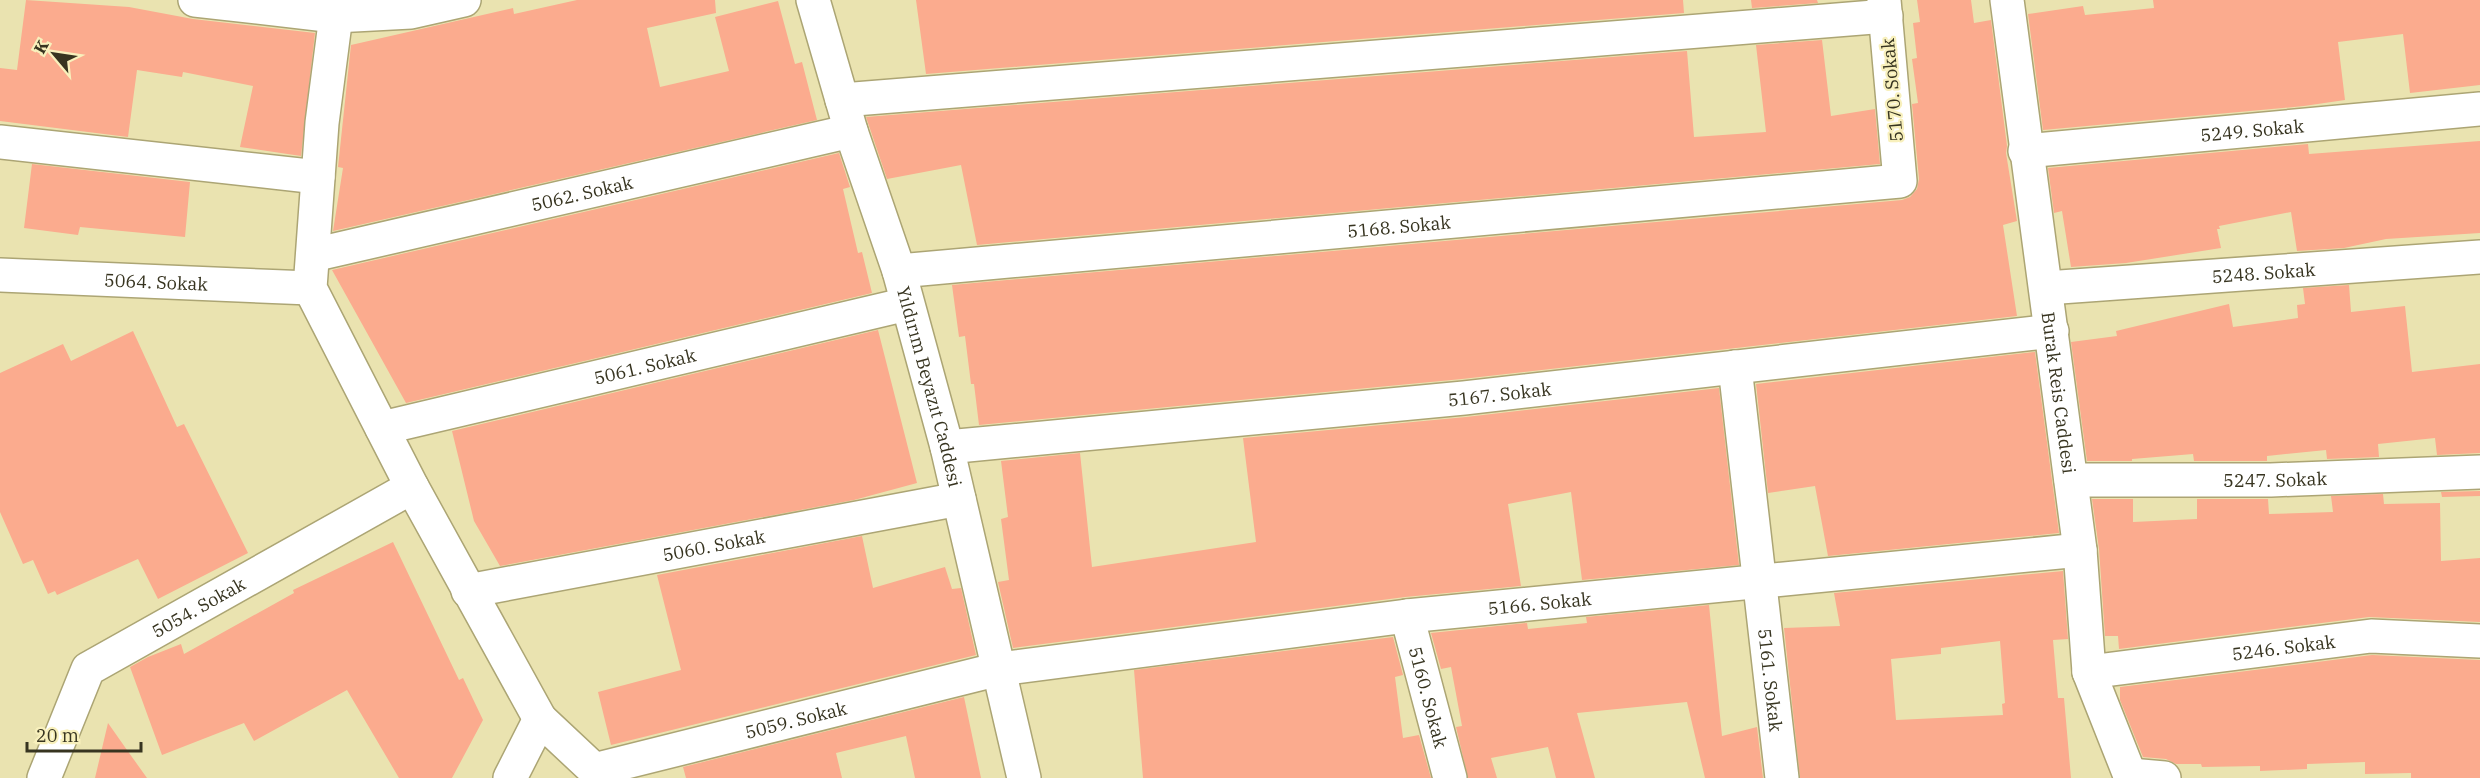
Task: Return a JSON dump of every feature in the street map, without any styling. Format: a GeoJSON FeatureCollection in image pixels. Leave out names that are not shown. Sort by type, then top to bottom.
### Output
{"type":"FeatureCollection","features":[{"type":"Feature","properties":{"kind":"street"},"geometry":{"type":"LineString","coordinates":[[195,0],[411,12],[464,0]]}},
{"type":"Feature","properties":{"kind":"street","name":"Yıldırım Beyazıt Caddesi"},"geometry":{"type":"LineString","coordinates":[[813,0],[851,131],[899,270],[947,447],[1024,778]]}},
{"type":"Feature","properties":{"kind":"street","name":"Burak Reis Caddesi"},"geometry":{"type":"LineString","coordinates":[[2007,0],[2025,151],[2052,331],[2080,550],[2089,672],[2130,777]]}},
{"type":"Feature","properties":{"kind":"street"},"geometry":{"type":"LineString","coordinates":[[337,8],[322,123],[310,288],[412,487],[540,719],[598,774]]}},
{"type":"Feature","properties":{"kind":"street"},"geometry":{"type":"LineString","coordinates":[[842,100],[1885,8]]}},
{"type":"Feature","properties":{"kind":"street","name":"5170. Sokak"},"geometry":{"type":"LineString","coordinates":[[1885,8],[1900,181]]}},
{"type":"Feature","properties":{"kind":"street","name":"5249. Sokak"},"geometry":{"type":"LineString","coordinates":[[2025,151],[2480,109]]}},
{"type":"Feature","properties":{"kind":"street","name":"5062. Sokak"},"geometry":{"type":"LineString","coordinates":[[313,255],[851,131]]}},
{"type":"Feature","properties":{"kind":"street"},"geometry":{"type":"LineString","coordinates":[[0,142],[318,177]]}},
{"type":"Feature","properties":{"kind":"street","name":"5168. Sokak"},"geometry":{"type":"LineString","coordinates":[[899,270],[1900,181]]}},
{"type":"Feature","properties":{"kind":"street","name":"5248. Sokak"},"geometry":{"type":"LineString","coordinates":[[2046,288],[2480,257]]}},
{"type":"Feature","properties":{"kind":"street","name":"5064. Sokak"},"geometry":{"type":"LineString","coordinates":[[8,280],[310,288]]}},
{"type":"Feature","properties":{"kind":"street","name":"5061. Sokak"},"geometry":{"type":"LineString","coordinates":[[382,428],[907,304]]}},
{"type":"Feature","properties":{"kind":"street","name":"5167. Sokak"},"geometry":{"type":"LineString","coordinates":[[947,447],[1464,399],[2052,331]]}},
{"type":"Feature","properties":{"kind":"street","name":"5161. Sokak"},"geometry":{"type":"LineString","coordinates":[[1735,367],[1782,778]]}},
{"type":"Feature","properties":{"kind":"street","name":"5247. Sokak"},"geometry":{"type":"LineString","coordinates":[[2071,480],[2271,480],[2480,472]]}},
{"type":"Feature","properties":{"kind":"street","name":"5054. Sokak"},"geometry":{"type":"LineString","coordinates":[[44,778],[88,669],[412,487]]}},
{"type":"Feature","properties":{"kind":"street","name":"5060. Sokak"},"geometry":{"type":"LineString","coordinates":[[468,591],[959,499]]}},
{"type":"Feature","properties":{"kind":"street","name":"5166. Sokak"},"geometry":{"type":"LineString","coordinates":[[999,669],[1407,616],[2080,550]]}},
{"type":"Feature","properties":{"kind":"street","name":"5160. Sokak"},"geometry":{"type":"LineString","coordinates":[[1407,616],[1450,778]]}},
{"type":"Feature","properties":{"kind":"street","name":"5246. Sokak"},"geometry":{"type":"LineString","coordinates":[[2089,672],[2371,636],[2480,641]]}},
{"type":"Feature","properties":{"kind":"street","name":"5059. Sokak"},"geometry":{"type":"LineString","coordinates":[[598,774],[999,669]]}},
{"type":"Feature","properties":{"kind":"street"},"geometry":{"type":"LineString","coordinates":[[510,778],[540,719]]}},
{"type":"Feature","properties":{"kind":"street"},"geometry":{"type":"LineString","coordinates":[[2130,777],[2164,778]]}},
{"type":"Feature","properties":{"kind":"building"},"geometry":{"type":"Polygon","coordinates":[[[26,0],[129,7],[193,19],[315,33],[301,156],[240,147],[253,86],[183,72],[182,77],[137,70],[128,137],[0,121],[0,68],[17,70],[26,0]]]}},
{"type":"Feature","properties":{"kind":"building"},"geometry":{"type":"Polygon","coordinates":[[[577,0],[715,0],[716,13],[647,28],[660,87],[729,71],[715,17],[778,1],[795,64],[802,62],[817,120],[333,231],[343,168],[338,167],[351,45],[513,8],[514,14],[577,0]]]}},
{"type":"Feature","properties":{"kind":"building"},"geometry":{"type":"Polygon","coordinates":[[[916,0],[1683,0],[1684,13],[926,74],[916,0]]]}},
{"type":"Feature","properties":{"kind":"building"},"geometry":{"type":"Polygon","coordinates":[[[1751,0],[1817,0],[1818,3],[1752,8],[1751,0]]]}},
{"type":"Feature","properties":{"kind":"building"},"geometry":{"type":"Polygon","coordinates":[[[1917,0],[1971,0],[1974,23],[1991,20],[2006,153],[2017,221],[2003,225],[2017,316],[1462,379],[979,425],[965,336],[959,337],[952,285],[1902,200],[1910,197],[1917,189],[1919,179],[1912,104],[1918,103],[1912,59],[1917,58],[1913,23],[1920,22],[1917,0]]]}},
{"type":"Feature","properties":{"kind":"building"},"geometry":{"type":"Polygon","coordinates":[[[2153,0],[2480,0],[2480,85],[2410,93],[2403,34],[2338,42],[2345,100],[2304,106],[2043,130],[2028,14],[2083,6],[2085,15],[2154,8],[2153,0]]]}},
{"type":"Feature","properties":{"kind":"building"},"geometry":{"type":"Polygon","coordinates":[[[1822,40],[1831,116],[1875,109],[1880,164],[977,245],[961,165],[887,179],[866,117],[1687,51],[1694,137],[1766,132],[1756,45],[1822,40]]]}},
{"type":"Feature","properties":{"kind":"building"},"geometry":{"type":"Polygon","coordinates":[[[2480,141],[2480,233],[2386,239],[2344,248],[2297,251],[2291,212],[2219,226],[2220,229],[2217,229],[2221,248],[2126,263],[2071,267],[2062,211],[2054,213],[2048,168],[2308,144],[2309,154],[2480,141]]]}},
{"type":"Feature","properties":{"kind":"building"},"geometry":{"type":"Polygon","coordinates":[[[839,153],[850,187],[843,189],[858,253],[862,252],[872,293],[406,403],[332,270],[839,153]]]}},
{"type":"Feature","properties":{"kind":"building"},"geometry":{"type":"Polygon","coordinates":[[[32,164],[190,182],[185,237],[80,227],[78,235],[24,228],[32,164]]]}},
{"type":"Feature","properties":{"kind":"building"},"geometry":{"type":"Polygon","coordinates":[[[2349,285],[2351,312],[2405,306],[2412,372],[2480,364],[2480,453],[2437,455],[2435,438],[2378,444],[2379,457],[2327,459],[2326,450],[2267,456],[2267,461],[2194,461],[2193,454],[2132,459],[2132,461],[2087,461],[2071,342],[2117,336],[2116,331],[2229,304],[2233,327],[2298,318],[2297,305],[2305,304],[2303,288],[2349,285]]]}},
{"type":"Feature","properties":{"kind":"building"},"geometry":{"type":"Polygon","coordinates":[[[878,330],[917,483],[854,500],[500,566],[474,521],[452,431],[878,330]]]}},
{"type":"Feature","properties":{"kind":"building"},"geometry":{"type":"Polygon","coordinates":[[[133,331],[177,427],[184,424],[248,553],[158,599],[138,559],[57,595],[55,591],[48,594],[33,560],[23,564],[0,512],[0,373],[63,344],[71,361],[133,331]]]}},
{"type":"Feature","properties":{"kind":"building"},"geometry":{"type":"Polygon","coordinates":[[[2035,352],[2059,533],[1828,556],[1815,486],[1768,493],[1756,384],[2035,352]]]}},
{"type":"Feature","properties":{"kind":"building"},"geometry":{"type":"Polygon","coordinates":[[[1719,388],[1739,565],[1582,580],[1571,492],[1508,504],[1521,586],[1405,597],[1013,648],[998,582],[1009,580],[1001,519],[1008,517],[1001,461],[1080,453],[1092,567],[1256,542],[1243,438],[1466,417],[1719,388]]]}},
{"type":"Feature","properties":{"kind":"building"},"geometry":{"type":"Polygon","coordinates":[[[2480,491],[2480,496],[2442,497],[2441,492],[2480,491]]]}},
{"type":"Feature","properties":{"kind":"building"},"geometry":{"type":"Polygon","coordinates":[[[2383,494],[2384,504],[2440,503],[2441,561],[2480,558],[2480,622],[2369,617],[2119,649],[2118,636],[2105,636],[2099,549],[2092,499],[2133,499],[2133,522],[2197,519],[2197,499],[2268,499],[2269,514],[2333,512],[2331,496],[2383,494]]]}},
{"type":"Feature","properties":{"kind":"building"},"geometry":{"type":"Polygon","coordinates":[[[862,536],[873,588],[945,567],[952,589],[961,588],[976,655],[611,745],[598,692],[681,670],[657,575],[862,536]]]}},
{"type":"Feature","properties":{"kind":"building"},"geometry":{"type":"Polygon","coordinates":[[[393,542],[459,680],[463,678],[483,720],[452,778],[399,778],[347,690],[254,741],[244,723],[162,755],[130,667],[181,644],[184,654],[294,593],[293,590],[393,542]]]}},
{"type":"Feature","properties":{"kind":"building"},"geometry":{"type":"Polygon","coordinates":[[[2063,571],[2068,639],[2053,640],[2058,698],[2064,698],[2071,778],[1800,778],[1784,628],[1840,626],[1834,593],[2063,571]],[[2000,641],[1941,648],[1941,654],[1891,659],[1896,720],[2003,715],[2002,704],[2005,703],[2000,641]]]}},
{"type":"Feature","properties":{"kind":"building"},"geometry":{"type":"Polygon","coordinates":[[[1709,605],[1722,736],[1757,727],[1763,778],[1705,778],[1687,702],[1577,713],[1595,778],[1556,778],[1548,747],[1491,758],[1497,778],[1468,778],[1456,727],[1462,726],[1451,667],[1441,669],[1431,633],[1527,623],[1528,629],[1587,623],[1586,617],[1709,605]]]}},
{"type":"Feature","properties":{"kind":"building"},"geometry":{"type":"Polygon","coordinates":[[[1393,637],[1403,675],[1395,677],[1403,738],[1419,735],[1431,778],[1143,778],[1134,670],[1393,637]]]}},
{"type":"Feature","properties":{"kind":"building"},"geometry":{"type":"Polygon","coordinates":[[[2372,655],[2480,660],[2480,778],[2411,778],[2411,773],[2365,774],[2365,762],[2307,764],[2307,769],[2260,771],[2260,766],[2202,767],[2201,764],[2176,764],[2166,759],[2143,757],[2120,700],[2120,687],[2372,655]]]}},
{"type":"Feature","properties":{"kind":"building"},"geometry":{"type":"Polygon","coordinates":[[[964,697],[981,778],[915,778],[906,736],[836,753],[842,778],[686,778],[683,767],[964,697]]]}},
{"type":"Feature","properties":{"kind":"building"},"geometry":{"type":"Polygon","coordinates":[[[108,723],[127,750],[147,778],[95,778],[108,723]]]}}]}
